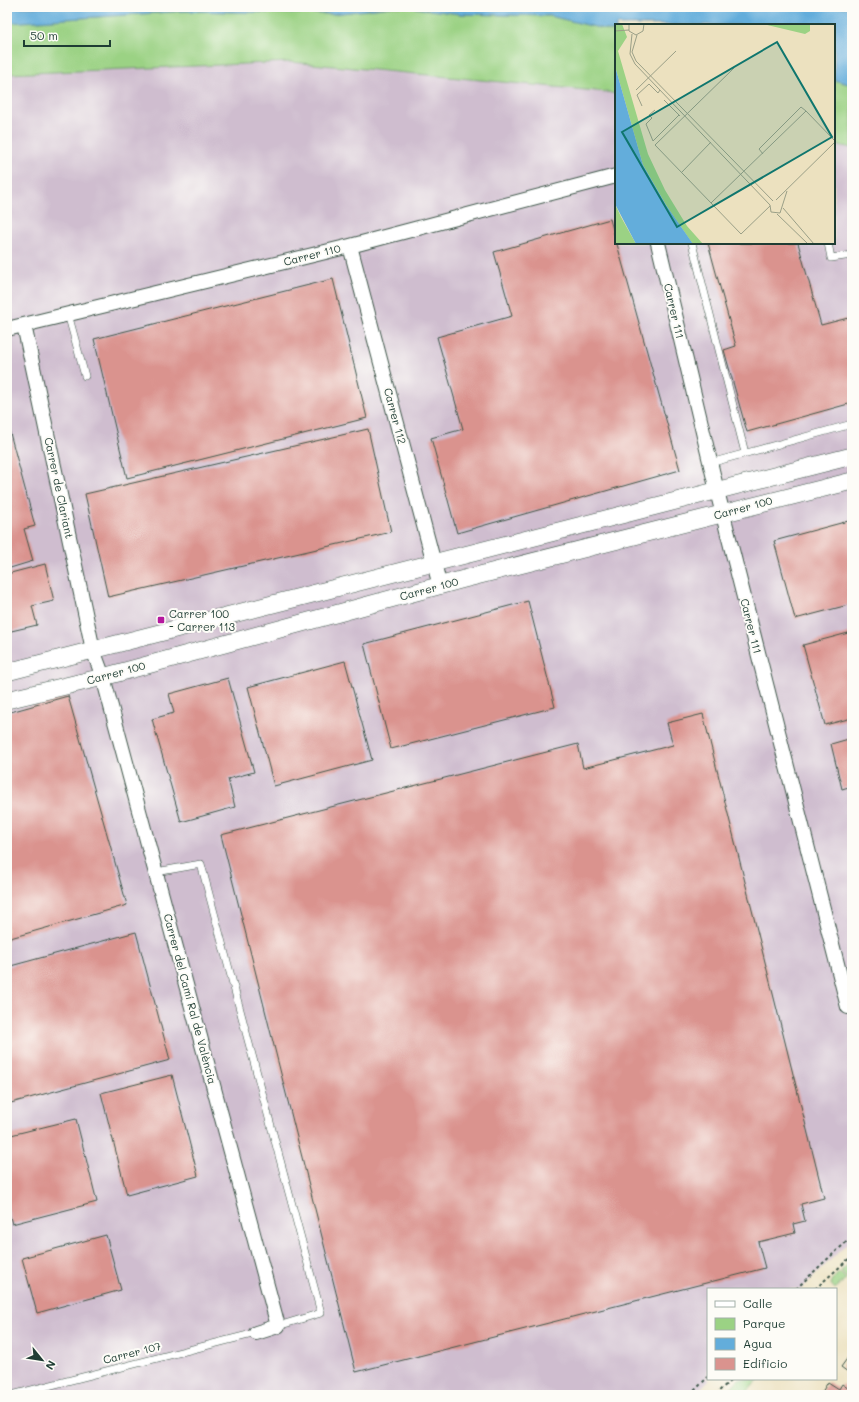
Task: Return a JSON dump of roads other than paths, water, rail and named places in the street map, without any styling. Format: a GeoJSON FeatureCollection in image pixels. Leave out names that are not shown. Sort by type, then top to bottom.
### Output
{"type":"FeatureCollection","features":[{"type":"Feature","properties":{"kind":"street","name":"Carrer 110"},"geometry":{"type":"LineString","coordinates":[[7,329],[350,246],[615,176]]}},
{"type":"Feature","properties":{"kind":"street","name":"Carrer 111"},"geometry":{"type":"LineString","coordinates":[[658,244],[710,463],[848,1008]]}},
{"type":"Feature","properties":{"kind":"street","name":"Carrer 112"},"geometry":{"type":"LineString","coordinates":[[350,246],[440,586]]}},
{"type":"Feature","properties":{"kind":"street","name":"Carrer de Clariant"},"geometry":{"type":"LineString","coordinates":[[24,325],[93,650]]}},
{"type":"Feature","properties":{"kind":"street"},"geometry":{"type":"LineString","coordinates":[[7,672],[852,456]]}},
{"type":"Feature","properties":{"kind":"street","name":"Carrer 100"},"geometry":{"type":"LineString","coordinates":[[7,700],[103,677],[440,586],[852,481]]}},
{"type":"Feature","properties":{"kind":"street","name":"Carrer del Camí Ral de València"},"geometry":{"type":"LineString","coordinates":[[93,650],[103,677],[278,1326]]}},
{"type":"Feature","properties":{"kind":"street"},"geometry":{"type":"LineString","coordinates":[[256,1333],[278,1326]]}},
{"type":"Feature","properties":{"kind":"lane"},"geometry":{"type":"LineString","coordinates":[[692,244],[745,453]]}},
{"type":"Feature","properties":{"kind":"lane"},"geometry":{"type":"LineString","coordinates":[[828,244],[831,258],[852,255]]}},
{"type":"Feature","properties":{"kind":"lane"},"geometry":{"type":"LineString","coordinates":[[68,314],[85,376]]}},
{"type":"Feature","properties":{"kind":"lane"},"geometry":{"type":"LineString","coordinates":[[710,463],[852,424]]}},
{"type":"Feature","properties":{"kind":"lane"},"geometry":{"type":"LineString","coordinates":[[156,872],[201,864],[321,1313],[278,1326]]}},
{"type":"Feature","properties":{"kind":"lane","name":"Carrer 107"},"geometry":{"type":"LineString","coordinates":[[12,1395],[256,1333]]}},
{"type":"Feature","properties":{"kind":"water"},"geometry":{"type":"Polygon","coordinates":[[[7,7],[391,7],[333,14],[185,11],[7,23],[7,7]]]}},
{"type":"Feature","properties":{"kind":"water"},"geometry":{"type":"Polygon","coordinates":[[[408,7],[852,7],[852,85],[835,80],[835,24],[615,24],[615,32],[550,16],[460,14],[408,7]]]}},
{"type":"Feature","properties":{"kind":"place","name":"Carrer 100 - Carrer 113"},"geometry":{"type":"Point","coordinates":[161,620]}}]}
